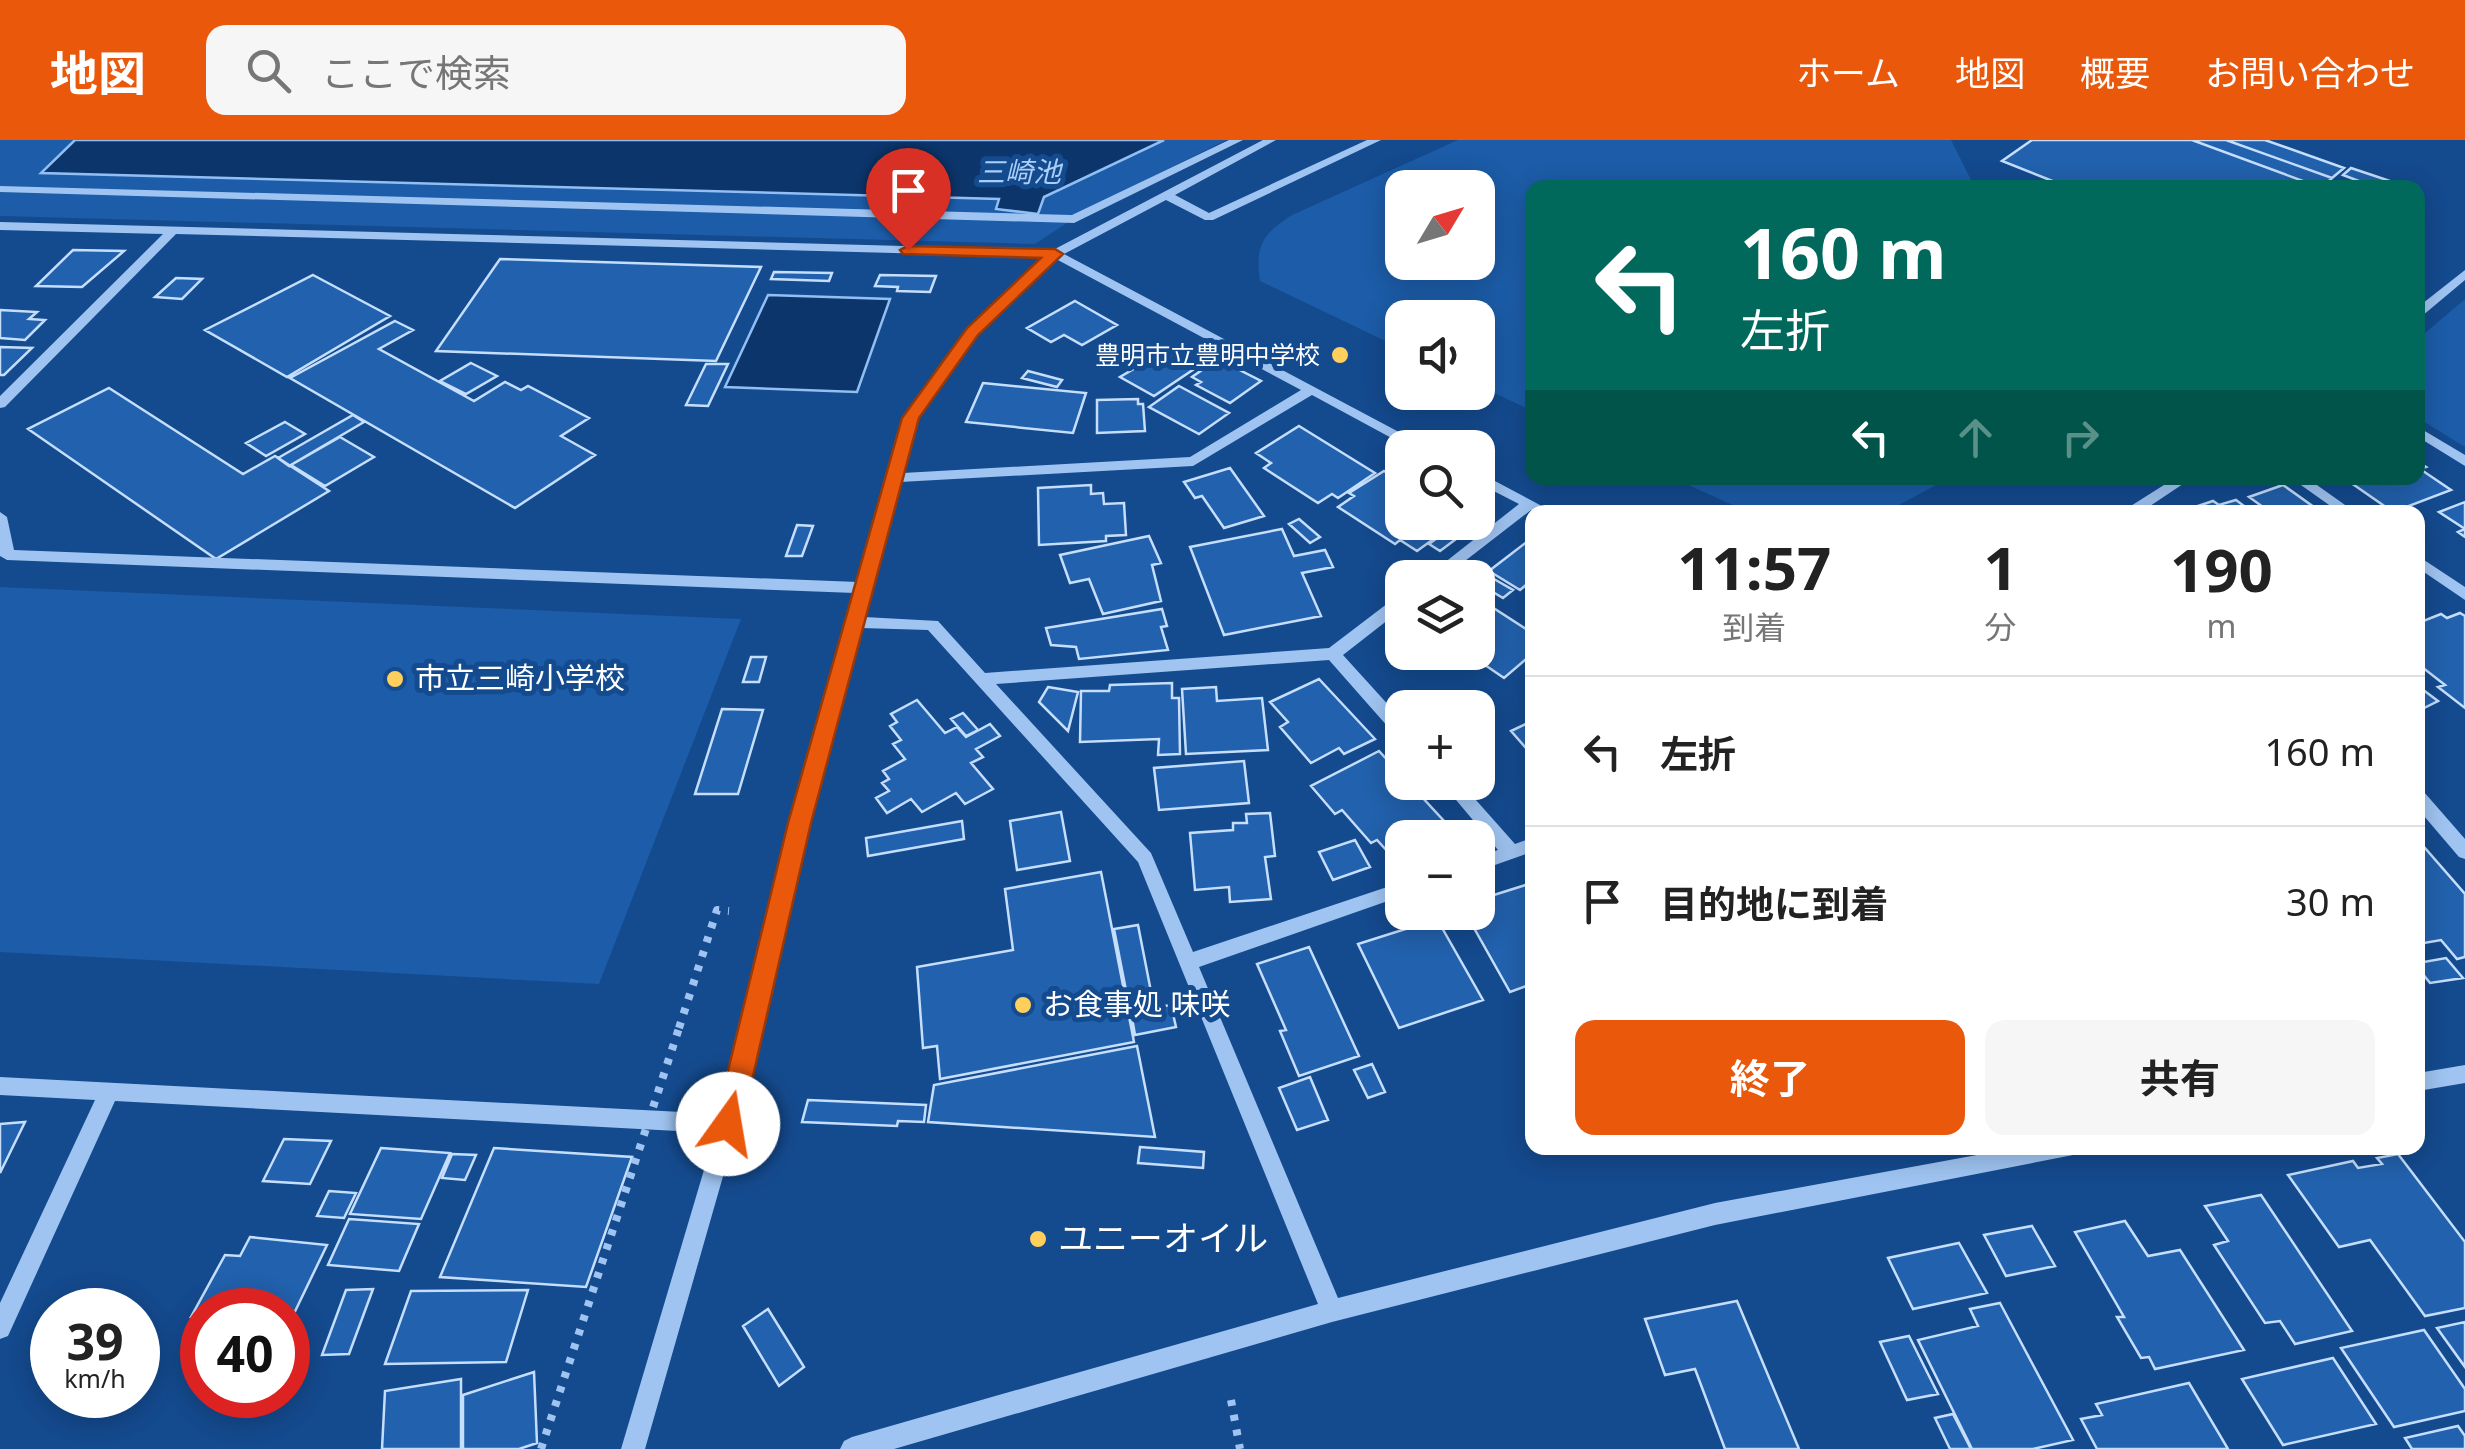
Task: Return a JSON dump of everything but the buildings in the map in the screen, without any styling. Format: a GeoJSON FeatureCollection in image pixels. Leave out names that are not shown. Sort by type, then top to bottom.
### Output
{"type":"FeatureCollection","features":[{"type":"Feature","properties":{"kind":"street"},"geometry":{"type":"LineString","coordinates":[[0,190],[1074,219],[1238,140]]}},
{"type":"Feature","properties":{"kind":"street"},"geometry":{"type":"LineString","coordinates":[[632,1449],[728,1124],[800,823],[910,418],[962,346],[1055,254],[1271,140]]}},
{"type":"Feature","properties":{"kind":"street"},"geometry":{"type":"LineString","coordinates":[[1164,194],[1210,218],[1376,140]]}},
{"type":"Feature","properties":{"kind":"street"},"geometry":{"type":"LineString","coordinates":[[0,226],[1055,254],[1388,430]]}},
{"type":"Feature","properties":{"kind":"street"},"geometry":{"type":"LineString","coordinates":[[1,402],[171,233]]}},
{"type":"Feature","properties":{"kind":"street"},"geometry":{"type":"LineString","coordinates":[[2425,307],[2465,274]]}},
{"type":"Feature","properties":{"kind":"street"},"geometry":{"type":"LineString","coordinates":[[895,478],[1194,461],[1312,389]]}},
{"type":"Feature","properties":{"kind":"street"},"geometry":{"type":"LineString","coordinates":[[2425,435],[2465,461]]}},
{"type":"Feature","properties":{"kind":"street"},"geometry":{"type":"LineString","coordinates":[[1495,485],[1529,504]]}},
{"type":"Feature","properties":{"kind":"street"},"geometry":{"type":"LineString","coordinates":[[2142,505],[2174,485]]}},
{"type":"Feature","properties":{"kind":"street"},"geometry":{"type":"LineString","coordinates":[[2308,485],[2338,505]]}},
{"type":"Feature","properties":{"kind":"street"},"geometry":{"type":"LineString","coordinates":[[1456,560],[1525,507]]}},
{"type":"Feature","properties":{"kind":"street"},"geometry":{"type":"LineString","coordinates":[[0,517],[7,555],[865,588]]}},
{"type":"Feature","properties":{"kind":"street"},"geometry":{"type":"LineString","coordinates":[[2425,566],[2465,595]]}},
{"type":"Feature","properties":{"kind":"street"},"geometry":{"type":"LineString","coordinates":[[981,679],[1333,654],[1385,614]]}},
{"type":"Feature","properties":{"kind":"street"},"geometry":{"type":"LineString","coordinates":[[856,622],[932,625],[1145,858],[1332,1311]]}},
{"type":"Feature","properties":{"kind":"street"},"geometry":{"type":"LineString","coordinates":[[1333,654],[1385,712]]}},
{"type":"Feature","properties":{"kind":"street"},"geometry":{"type":"LineString","coordinates":[[1464,800],[1511,852]]}},
{"type":"Feature","properties":{"kind":"street"},"geometry":{"type":"LineString","coordinates":[[2425,806],[2465,852]]}},
{"type":"Feature","properties":{"kind":"street"},"geometry":{"type":"LineString","coordinates":[[1495,858],[1525,847]]}},
{"type":"Feature","properties":{"kind":"street"},"geometry":{"type":"LineString","coordinates":[[1189,962],[1385,895]]}},
{"type":"Feature","properties":{"kind":"street"},"geometry":{"type":"LineString","coordinates":[[2425,1081],[2465,1074]]}},
{"type":"Feature","properties":{"kind":"street"},"geometry":{"type":"LineString","coordinates":[[0,1086],[728,1124]]}},
{"type":"Feature","properties":{"kind":"street"},"geometry":{"type":"LineString","coordinates":[[0,1328],[110,1091]]}},
{"type":"Feature","properties":{"kind":"street"},"geometry":{"type":"LineString","coordinates":[[852,1449],[1332,1311],[1715,1214],[2029,1155]]}},
{"type":"Feature","properties":{"kind":"path"},"geometry":{"type":"LineString","coordinates":[[541,1449],[718,910],[730,911]]}},
{"type":"Feature","properties":{"kind":"path"},"geometry":{"type":"LineString","coordinates":[[1231,1400],[1240,1449]]}},
{"type":"Feature","properties":{"kind":"shaded area"},"geometry":{"type":"Polygon","coordinates":[[[0,140],[75,140],[43,173],[1000,199],[996,208],[1043,197],[1164,140],[1226,140],[1090,208],[1035,244],[0,216],[0,140]]]}},
{"type":"Feature","properties":{"kind":"shaded area"},"geometry":{"type":"Polygon","coordinates":[[[1458,140],[1951,140],[1971,180],[1525,180],[1525,408],[1495,393],[1495,300],[1385,300],[1385,341],[1260,281],[1260,250],[1267,235],[1292,215],[1385,173],[1385,280],[1495,280],[1495,170],[1392,170],[1458,140]]]}},
{"type":"Feature","properties":{"kind":"shaded area"},"geometry":{"type":"Polygon","coordinates":[[[2465,299],[2465,447],[2425,422],[2425,333],[2465,299]]]}},
{"type":"Feature","properties":{"kind":"shaded area"},"geometry":{"type":"Polygon","coordinates":[[[1688,485],[1936,485],[1899,505],[1733,505],[1688,485]]]}},
{"type":"Feature","properties":{"kind":"shaded area"},"geometry":{"type":"Polygon","coordinates":[[[0,587],[741,619],[599,984],[0,952],[0,587]]]}},
{"type":"Feature","properties":{"kind":"water","name":"三崎池"},"geometry":{"type":"Polygon","coordinates":[[[75,140],[1164,140],[1044,197],[1038,214],[996,209],[999,199],[41,173],[75,140]]]}},
{"type":"Feature","properties":{"kind":"water"},"geometry":{"type":"Polygon","coordinates":[[[768,295],[890,299],[857,392],[725,387],[768,295]]]}},
{"type":"Feature","properties":{"kind":"place","name":"豊明市立豊明中学校"},"geometry":{"type":"Point","coordinates":[1340,355]}},
{"type":"Feature","properties":{"kind":"place","name":"市立三崎小学校"},"geometry":{"type":"Point","coordinates":[395,679]}},
{"type":"Feature","properties":{"kind":"place","name":"お食事処 味咲"},"geometry":{"type":"Point","coordinates":[1023,1005]}},
{"type":"Feature","properties":{"kind":"place","name":"ユニーオイル"},"geometry":{"type":"Point","coordinates":[1038,1239]}},
{"type":"Feature","properties":{"kind":"route"},"geometry":{"type":"LineString","coordinates":[[728,1124],[800,823],[910,418],[972,331],[1055,254],[908,250]]}}]}
